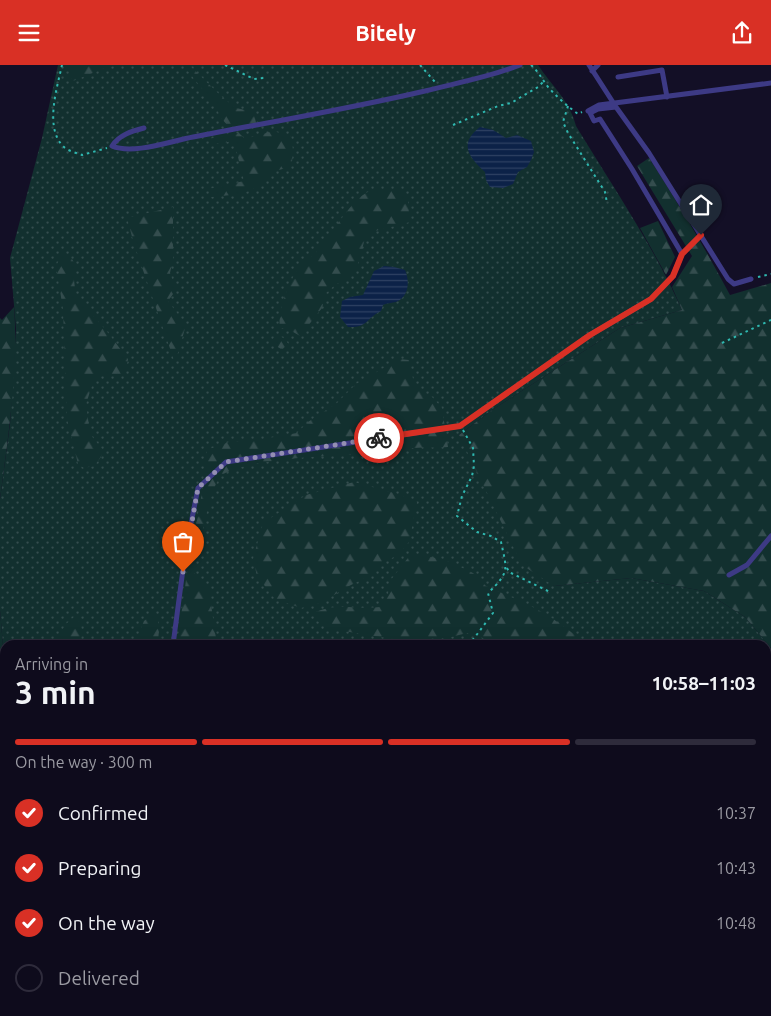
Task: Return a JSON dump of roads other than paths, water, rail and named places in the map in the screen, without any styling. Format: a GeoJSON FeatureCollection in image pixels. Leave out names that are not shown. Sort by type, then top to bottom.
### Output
{"type":"FeatureCollection","features":[{"type":"Feature","properties":{"kind":"lane"},"geometry":{"type":"LineString","coordinates":[[144,128],[128,132],[115,141],[112,146],[121,150],[149,146],[294,119],[440,87],[520,65]]}},
{"type":"Feature","properties":{"kind":"lane"},"geometry":{"type":"LineString","coordinates":[[589,65],[649,153],[728,279],[734,284],[750,279]]}},
{"type":"Feature","properties":{"kind":"lane"},"geometry":{"type":"LineString","coordinates":[[592,71],[598,65]]}},
{"type":"Feature","properties":{"kind":"lane"},"geometry":{"type":"LineString","coordinates":[[618,77],[662,68],[667,97]]}},
{"type":"Feature","properties":{"kind":"lane"},"geometry":{"type":"LineString","coordinates":[[682,254],[600,119],[594,121],[590,113],[615,105],[771,83]]}},
{"type":"Feature","properties":{"kind":"lane"},"geometry":{"type":"LineString","coordinates":[[588,111],[598,105],[615,105]]}},
{"type":"Feature","properties":{"kind":"lane"},"geometry":{"type":"LineString","coordinates":[[174,640],[185,554],[198,488],[226,462],[460,426],[590,335],[651,299],[673,276],[682,254],[701,235]]}},
{"type":"Feature","properties":{"kind":"lane"},"geometry":{"type":"LineString","coordinates":[[729,575],[747,565],[771,536]]}},
{"type":"Feature","properties":{"kind":"water"},"geometry":{"type":"Polygon","coordinates":[[[480,127],[493,130],[506,138],[517,135],[531,141],[534,152],[531,160],[527,167],[518,172],[513,184],[503,188],[490,187],[486,180],[485,172],[471,156],[468,150],[469,139],[480,127]]]}},
{"type":"Feature","properties":{"kind":"water"},"geometry":{"type":"Polygon","coordinates":[[[384,266],[405,270],[408,279],[406,293],[400,300],[383,305],[381,311],[363,324],[348,327],[340,317],[342,301],[350,297],[363,295],[374,271],[384,266]]]}}]}
